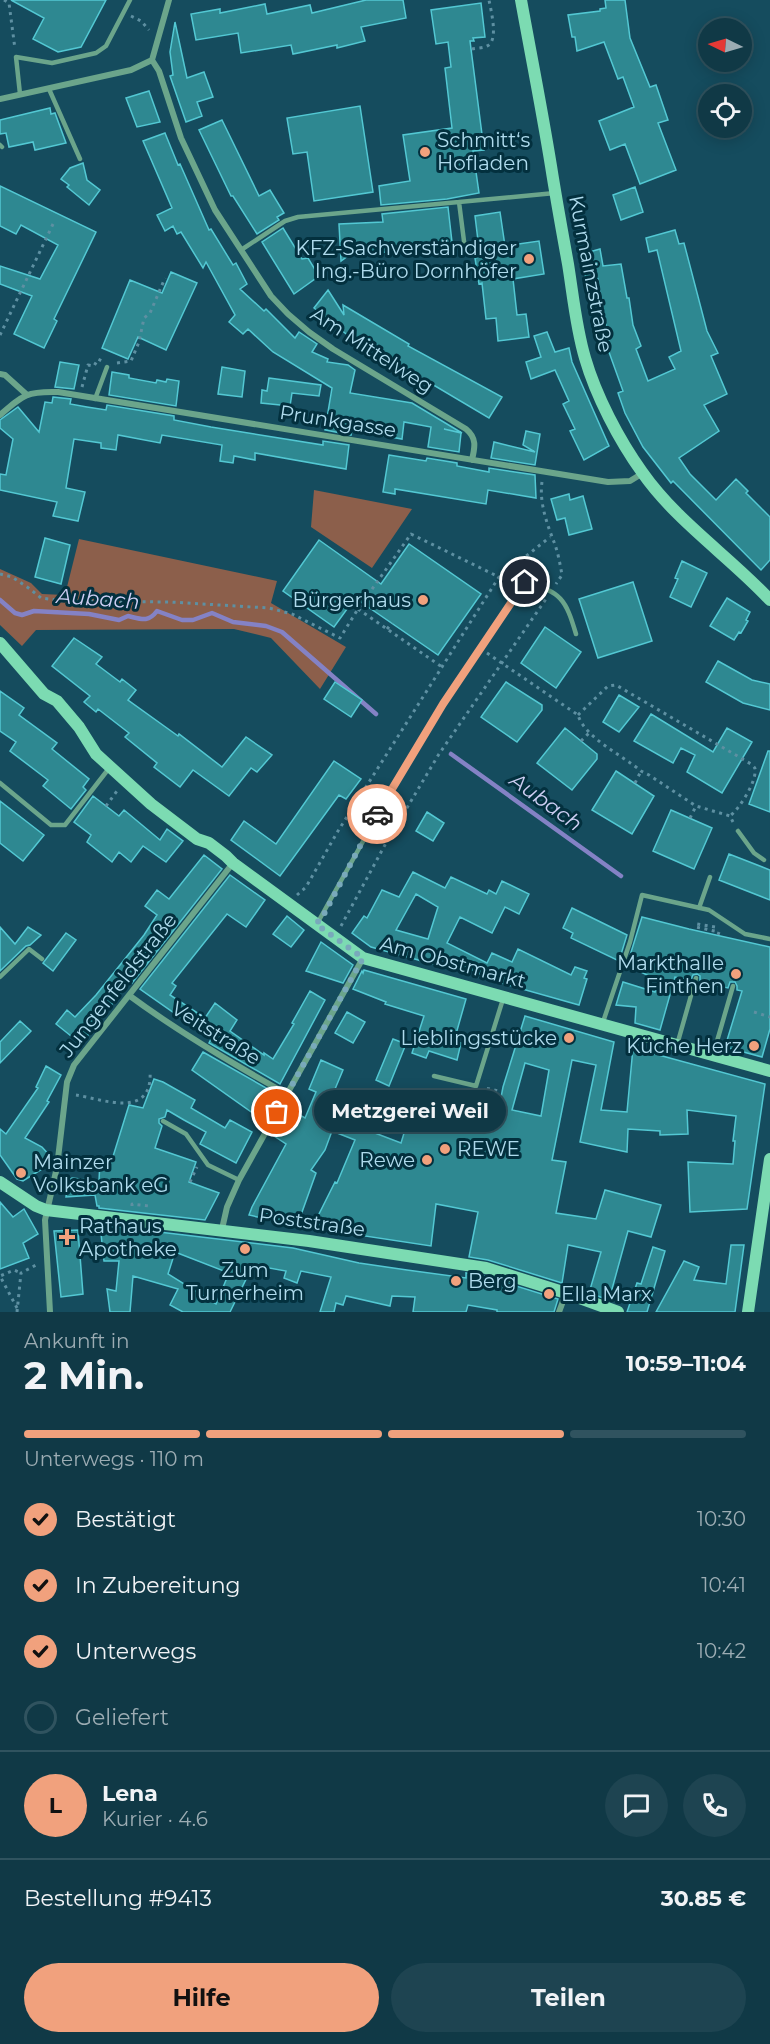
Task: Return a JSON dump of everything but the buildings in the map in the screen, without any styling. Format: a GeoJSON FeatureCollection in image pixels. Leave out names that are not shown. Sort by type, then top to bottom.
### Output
{"type":"FeatureCollection","features":[{"type":"Feature","properties":{"kind":"main road","name":"Kurmainzstraße"},"geometry":{"type":"LineString","coordinates":[[521,0],[575,313],[585,357],[602,401],[622,440],[666,503],[770,600]]}},
{"type":"Feature","properties":{"kind":"main road","name":"Am Obstmarkt"},"geometry":{"type":"LineString","coordinates":[[0,643],[45,694],[57,701],[79,727],[96,754],[151,804],[197,838],[209,843],[234,864],[363,958],[770,1071]]}},
{"type":"Feature","properties":{"kind":"main road"},"geometry":{"type":"LineString","coordinates":[[748,1312],[770,1159]]}},
{"type":"Feature","properties":{"kind":"main road","name":"Poststraße"},"geometry":{"type":"LineString","coordinates":[[0,1182],[46,1210],[222,1230],[486,1268],[618,1312]]}},
{"type":"Feature","properties":{"kind":"street"},"geometry":{"type":"LineString","coordinates":[[0,99],[132,70],[152,60],[169,0]]}},
{"type":"Feature","properties":{"kind":"street","name":"Am Mittelweg"},"geometry":{"type":"LineString","coordinates":[[152,60],[159,71],[181,138],[215,210],[271,296],[309,332],[333,349],[466,429],[474,437],[475,442],[472,460]]}},
{"type":"Feature","properties":{"kind":"street"},"geometry":{"type":"LineString","coordinates":[[0,374],[5,375],[26,394],[0,415]]}},
{"type":"Feature","properties":{"kind":"street","name":"Prunkgasse"},"geometry":{"type":"LineString","coordinates":[[26,394],[58,392],[608,482],[630,481],[643,473]]}},
{"type":"Feature","properties":{"kind":"street","name":"Jungenfeldstraße"},"geometry":{"type":"LineString","coordinates":[[50,1312],[45,1232],[46,1210],[57,1167],[67,1082],[74,1065],[234,864]]}},
{"type":"Feature","properties":{"kind":"street"},"geometry":{"type":"LineString","coordinates":[[222,1230],[227,1207],[239,1180],[363,958]]}},
{"type":"Feature","properties":{"kind":"street","name":"Veitstraße"},"geometry":{"type":"LineString","coordinates":[[130,996],[239,1068],[287,1094]]}},
{"type":"Feature","properties":{"kind":"street"},"geometry":{"type":"LineString","coordinates":[[559,1312],[566,1293]]}},
{"type":"Feature","properties":{"kind":"lane"},"geometry":{"type":"LineString","coordinates":[[20,94],[16,57],[52,63],[96,53],[106,46],[130,0]]}},
{"type":"Feature","properties":{"kind":"lane"},"geometry":{"type":"LineString","coordinates":[[49,89],[80,159]]}},
{"type":"Feature","properties":{"kind":"lane"},"geometry":{"type":"LineString","coordinates":[[241,250],[285,221],[298,217],[555,192]]}},
{"type":"Feature","properties":{"kind":"lane"},"geometry":{"type":"LineString","coordinates":[[459,202],[465,249]]}},
{"type":"Feature","properties":{"kind":"lane"},"geometry":{"type":"LineString","coordinates":[[95,399],[108,364]]}},
{"type":"Feature","properties":{"kind":"lane"},"geometry":{"type":"LineString","coordinates":[[316,924],[323,916],[404,768],[525,582],[544,586],[565,604],[576,634]]}},
{"type":"Feature","properties":{"kind":"lane"},"geometry":{"type":"LineString","coordinates":[[0,783],[51,825],[65,825],[110,767]]}},
{"type":"Feature","properties":{"kind":"lane"},"geometry":{"type":"LineString","coordinates":[[738,831],[754,853],[764,860]]}},
{"type":"Feature","properties":{"kind":"lane"},"geometry":{"type":"LineString","coordinates":[[699,908],[710,877]]}},
{"type":"Feature","properties":{"kind":"lane"},"geometry":{"type":"LineString","coordinates":[[603,1025],[630,942],[642,895],[709,910],[745,934],[770,939]]}},
{"type":"Feature","properties":{"kind":"lane"},"geometry":{"type":"LineString","coordinates":[[0,977],[29,949],[42,958]]}},
{"type":"Feature","properties":{"kind":"lane"},"geometry":{"type":"LineString","coordinates":[[677,1045],[696,978]]}},
{"type":"Feature","properties":{"kind":"lane"},"geometry":{"type":"LineString","coordinates":[[713,1055],[733,986]]}},
{"type":"Feature","properties":{"kind":"lane"},"geometry":{"type":"LineString","coordinates":[[434,1076],[476,1086],[504,997]]}},
{"type":"Feature","properties":{"kind":"lane"},"geometry":{"type":"LineString","coordinates":[[163,1121],[186,1134],[208,1165],[239,1180]]}},
{"type":"Feature","properties":{"kind":"path"},"geometry":{"type":"LineString","coordinates":[[4,0],[9,3],[16,57]]}},
{"type":"Feature","properties":{"kind":"path"},"geometry":{"type":"LineString","coordinates":[[472,49],[488,46],[492,42],[494,31],[489,0]]}},
{"type":"Feature","properties":{"kind":"path"},"geometry":{"type":"LineString","coordinates":[[124,12],[141,21],[152,33]]}},
{"type":"Feature","properties":{"kind":"path"},"geometry":{"type":"LineString","coordinates":[[0,335],[54,222]]}},
{"type":"Feature","properties":{"kind":"path"},"geometry":{"type":"LineString","coordinates":[[81,389],[88,365],[94,366],[98,359],[108,364],[131,361],[139,342],[144,318],[150,313],[165,278]]}},
{"type":"Feature","properties":{"kind":"path"},"geometry":{"type":"LineString","coordinates":[[340,928],[439,754],[562,575],[540,492],[542,480]]}},
{"type":"Feature","properties":{"kind":"path"},"geometry":{"type":"LineString","coordinates":[[0,574],[12,577],[41,598],[63,601],[202,603],[269,608],[292,614],[340,638],[411,534],[499,577],[525,582]]}},
{"type":"Feature","properties":{"kind":"path"},"geometry":{"type":"LineString","coordinates":[[295,896],[306,887],[338,831],[499,577],[512,563],[525,557],[551,536]]}},
{"type":"Feature","properties":{"kind":"path"},"geometry":{"type":"LineString","coordinates":[[358,609],[442,667]]}},
{"type":"Feature","properties":{"kind":"path"},"geometry":{"type":"LineString","coordinates":[[387,629],[392,623]]}},
{"type":"Feature","properties":{"kind":"path"},"geometry":{"type":"LineString","coordinates":[[481,648],[502,665],[578,715],[580,723],[589,733],[641,771],[696,806],[730,816],[738,831]]}},
{"type":"Feature","properties":{"kind":"path"},"geometry":{"type":"LineString","coordinates":[[578,715],[608,686],[615,685],[751,764],[755,769],[754,776],[738,810],[730,816]]}},
{"type":"Feature","properties":{"kind":"path"},"geometry":{"type":"LineString","coordinates":[[581,741],[589,733]]}},
{"type":"Feature","properties":{"kind":"path"},"geometry":{"type":"LineString","coordinates":[[634,783],[641,771]]}},
{"type":"Feature","properties":{"kind":"path"},"geometry":{"type":"LineString","coordinates":[[106,806],[120,788]]}},
{"type":"Feature","properties":{"kind":"path"},"geometry":{"type":"LineString","coordinates":[[690,818],[696,806]]}},
{"type":"Feature","properties":{"kind":"path"},"geometry":{"type":"LineString","coordinates":[[718,936],[719,932],[696,927],[697,924],[724,929],[730,924]]}},
{"type":"Feature","properties":{"kind":"path"},"geometry":{"type":"LineString","coordinates":[[696,978],[733,986]]}},
{"type":"Feature","properties":{"kind":"path"},"geometry":{"type":"LineString","coordinates":[[755,1013],[770,1017]]}},
{"type":"Feature","properties":{"kind":"path"},"geometry":{"type":"LineString","coordinates":[[77,1095],[122,1104],[139,1101],[145,1095],[150,1081],[150,1071]]}},
{"type":"Feature","properties":{"kind":"path"},"geometry":{"type":"LineString","coordinates":[[466,1119],[471,1096],[476,1086],[499,1091],[491,1127],[472,1124],[472,1126]]}},
{"type":"Feature","properties":{"kind":"path"},"geometry":{"type":"LineString","coordinates":[[143,1205],[149,1206],[149,1203]]}},
{"type":"Feature","properties":{"kind":"path"},"geometry":{"type":"LineString","coordinates":[[21,1273],[36,1265]]}},
{"type":"Feature","properties":{"kind":"path"},"geometry":{"type":"LineString","coordinates":[[17,1310],[0,1276],[14,1270],[21,1273]]}},
{"type":"Feature","properties":{"kind":"path"},"geometry":{"type":"LineString","coordinates":[[17,1310],[21,1273]]}},
{"type":"Feature","properties":{"kind":"shaded area"},"geometry":{"type":"Polygon","coordinates":[[[314,490],[412,509],[372,568],[311,527],[314,490]]]}},
{"type":"Feature","properties":{"kind":"shaded area"},"geometry":{"type":"Polygon","coordinates":[[[79,539],[277,581],[271,603],[346,647],[320,689],[271,638],[234,629],[36,630],[22,646],[0,625],[0,569],[31,583],[42,594],[65,595],[79,539]]]}},
{"type":"Feature","properties":{"kind":"waterway","name":"Aubach"},"geometry":{"type":"LineString","coordinates":[[0,600],[15,613],[22,615],[34,611],[89,614],[119,620],[128,616],[147,619],[157,611],[182,620],[193,620],[212,613],[233,622],[266,626],[282,632],[376,714]]}},
{"type":"Feature","properties":{"kind":"waterway","name":"Aubach"},"geometry":{"type":"LineString","coordinates":[[451,754],[621,876]]}},
{"type":"Feature","properties":{"kind":"way so far"},"geometry":{"type":"LineString","coordinates":[[277,1112],[363,958],[316,924],[323,916],[377,814]]}},
{"type":"Feature","properties":{"kind":"place","name":"Schmitt‘s Hofladen"},"geometry":{"type":"Point","coordinates":[425,152]}},
{"type":"Feature","properties":{"kind":"place","name":"KFZ-Sachverständiger Ing.-Büro Dornhöfer"},"geometry":{"type":"Point","coordinates":[529,259]}},
{"type":"Feature","properties":{"kind":"place","name":"Bürgerhaus"},"geometry":{"type":"Point","coordinates":[423,600]}},
{"type":"Feature","properties":{"kind":"place","name":"Markthalle Finthen"},"geometry":{"type":"Point","coordinates":[736,974]}},
{"type":"Feature","properties":{"kind":"place","name":"Lieblingsstücke"},"geometry":{"type":"Point","coordinates":[569,1038]}},
{"type":"Feature","properties":{"kind":"place","name":"Küche Herz"},"geometry":{"type":"Point","coordinates":[754,1046]}},
{"type":"Feature","properties":{"kind":"place","name":"Metzgerei Weil"},"geometry":{"type":"Point","coordinates":[277,1112]}},
{"type":"Feature","properties":{"kind":"place","name":"REWE"},"geometry":{"type":"Point","coordinates":[445,1149]}},
{"type":"Feature","properties":{"kind":"place","name":"Rewe"},"geometry":{"type":"Point","coordinates":[427,1160]}},
{"type":"Feature","properties":{"kind":"place","name":"Mainzer Volksbank eG"},"geometry":{"type":"Point","coordinates":[21,1173]}},
{"type":"Feature","properties":{"kind":"place","name":"Rathaus Apotheke"},"geometry":{"type":"Point","coordinates":[67,1237]}},
{"type":"Feature","properties":{"kind":"place","name":"Zum Turnerheim"},"geometry":{"type":"Point","coordinates":[245,1249]}},
{"type":"Feature","properties":{"kind":"place","name":"Berg"},"geometry":{"type":"Point","coordinates":[456,1281]}},
{"type":"Feature","properties":{"kind":"place","name":"Ella Marx"},"geometry":{"type":"Point","coordinates":[549,1294]}},
{"type":"Feature","properties":{"kind":"route"},"geometry":{"type":"LineString","coordinates":[[377,814],[443,704],[525,582]]}}]}
